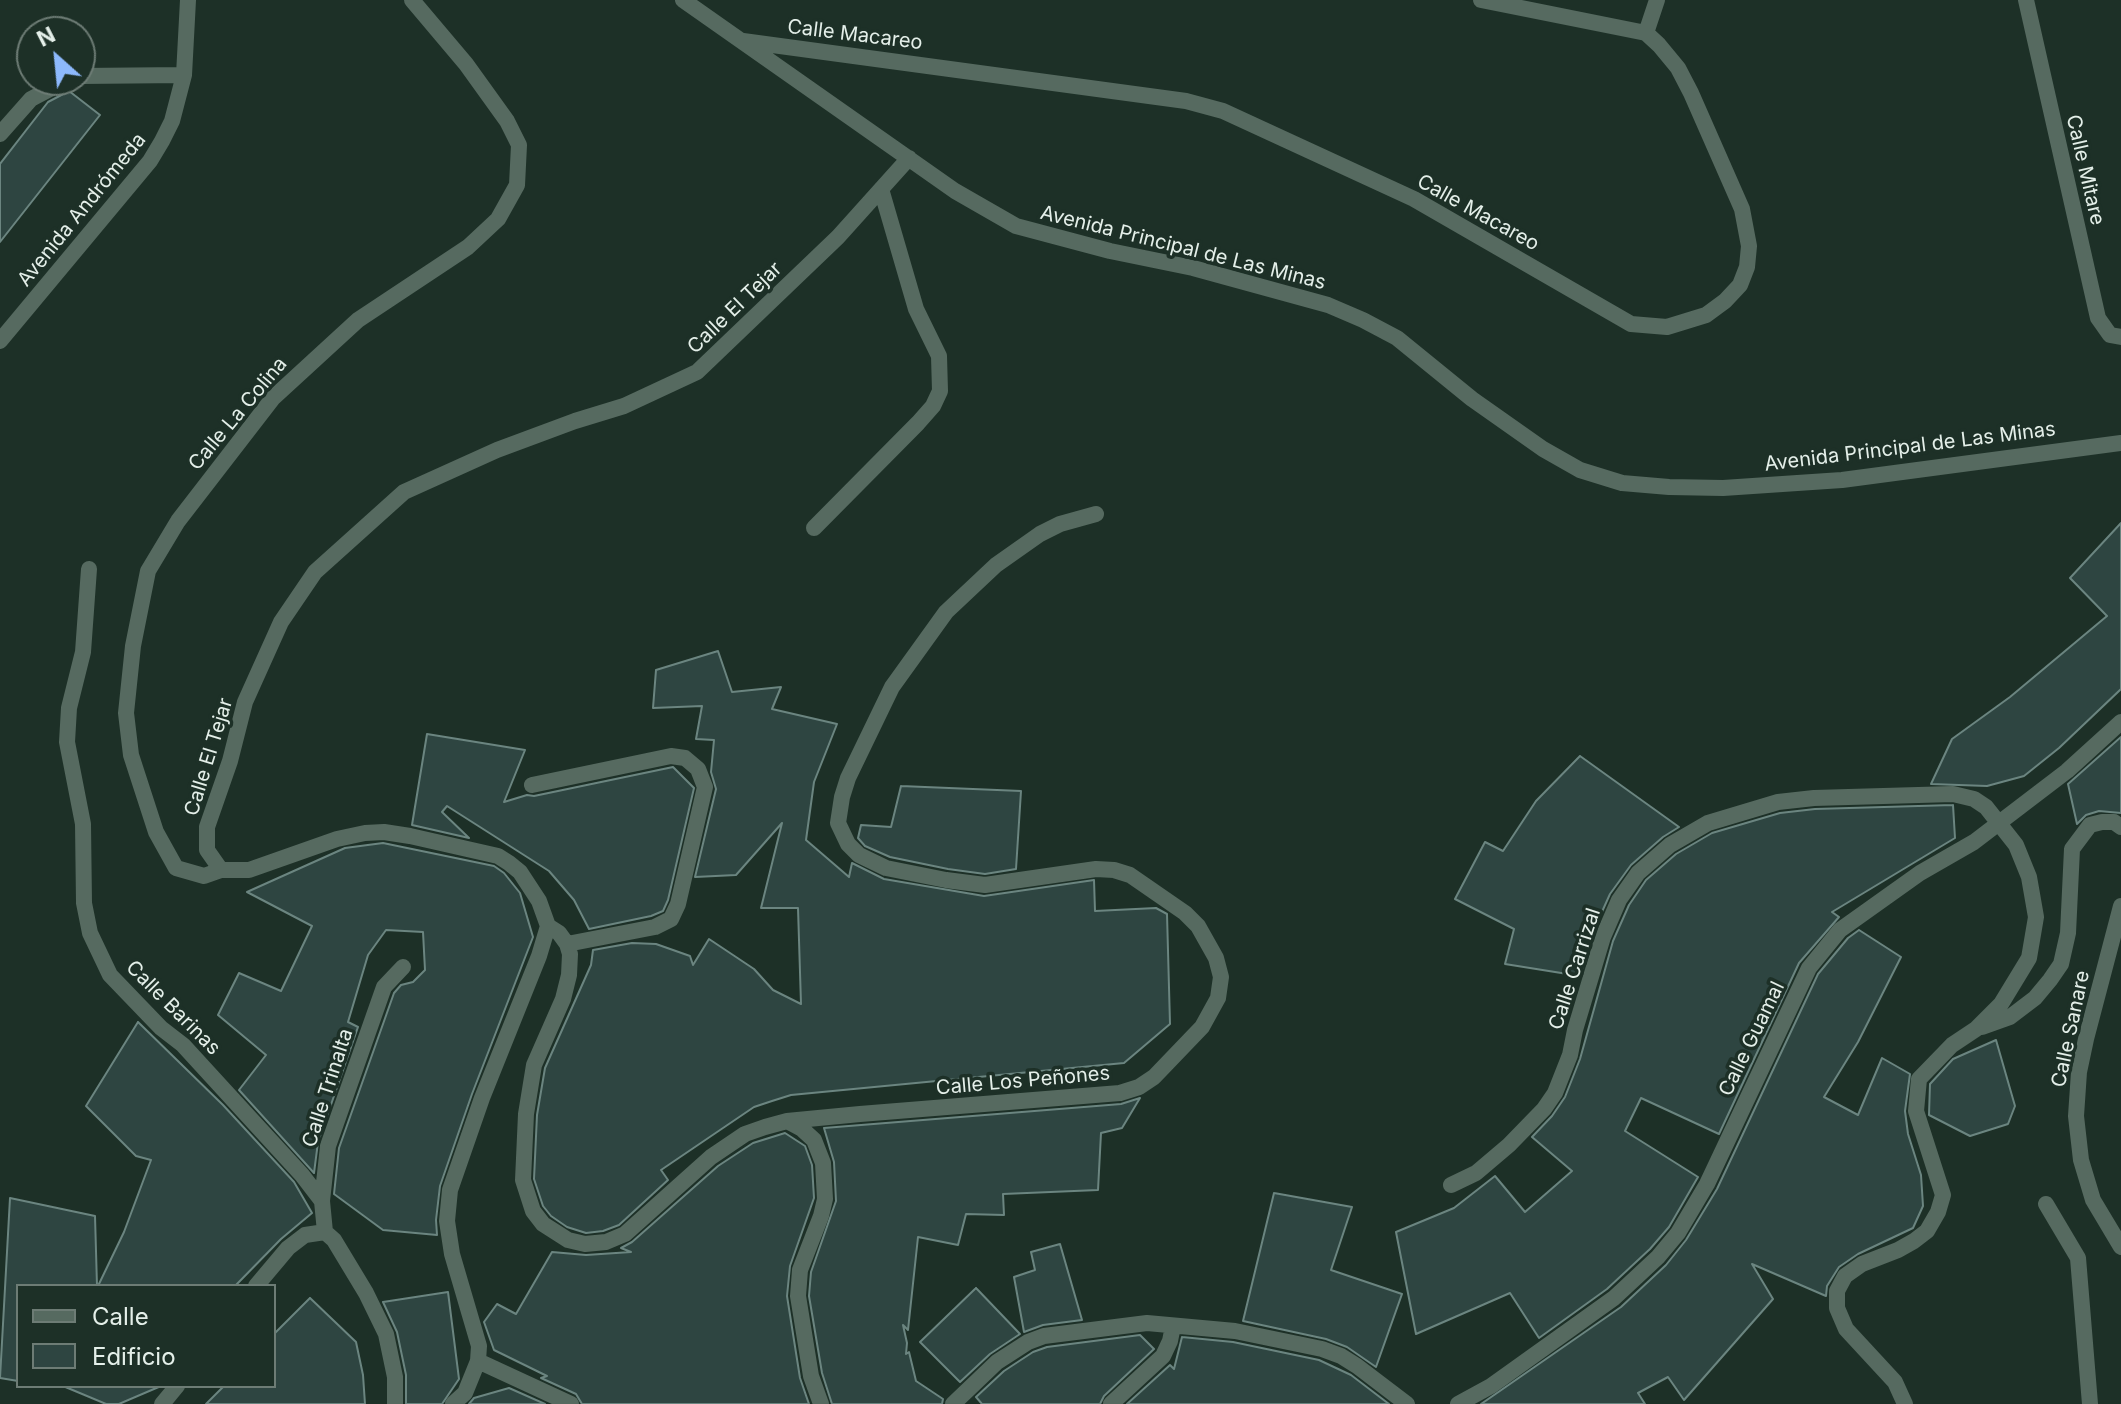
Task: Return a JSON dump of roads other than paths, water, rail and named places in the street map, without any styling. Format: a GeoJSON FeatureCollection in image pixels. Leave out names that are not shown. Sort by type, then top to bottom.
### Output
{"type":"FeatureCollection","features":[{"type":"Feature","properties":{"kind":"street","name":"Avenida Andrómeda"},"geometry":{"type":"LineString","coordinates":[[0,341],[150,161],[172,121],[184,75],[188,0]]}},
{"type":"Feature","properties":{"kind":"street","name":"Calle La Colina"},"geometry":{"type":"LineString","coordinates":[[221,870],[204,876],[176,868],[156,832],[131,755],[126,713],[133,646],[148,571],[178,521],[273,398],[358,320],[468,247],[498,219],[517,185],[519,145],[507,121],[466,64],[412,0]]}},
{"type":"Feature","properties":{"kind":"street","name":"Avenida Principal de Las Minas"},"geometry":{"type":"LineString","coordinates":[[683,0],[955,191],[1016,226],[1097,248],[1193,268],[1328,305],[1397,338],[1472,399],[1543,449],[1580,470],[1622,483],[1723,488],[1842,480],[2121,443]]}},
{"type":"Feature","properties":{"kind":"street"},"geometry":{"type":"LineString","coordinates":[[1481,0],[1646,33],[1657,0]]}},
{"type":"Feature","properties":{"kind":"street","name":"Calle Mitare"},"geometry":{"type":"LineString","coordinates":[[2026,0],[2098,318],[2110,335],[2121,337]]}},
{"type":"Feature","properties":{"kind":"street","name":"Calle Macareo"},"geometry":{"type":"LineString","coordinates":[[742,41],[1085,86],[1186,101],[1223,111],[1414,199],[1631,324],[1667,327],[1706,315],[1725,301],[1740,285],[1747,267],[1749,246],[1742,209],[1691,93],[1678,68],[1646,33]]}},
{"type":"Feature","properties":{"kind":"street"},"geometry":{"type":"LineString","coordinates":[[96,76],[184,75]]}},
{"type":"Feature","properties":{"kind":"street"},"geometry":{"type":"LineString","coordinates":[[0,134],[37,96]]}},
{"type":"Feature","properties":{"kind":"street","name":"Calle El Tejar"},"geometry":{"type":"LineString","coordinates":[[221,870],[207,850],[207,827],[230,761],[245,702],[281,622],[315,572],[404,492],[497,450],[624,406],[697,372],[838,237],[909,158]]}},
{"type":"Feature","properties":{"kind":"street"},"geometry":{"type":"LineString","coordinates":[[814,528],[918,423],[933,406],[940,391],[939,356],[916,309],[881,189]]}},
{"type":"Feature","properties":{"kind":"street","name":"Calle Los Peñones"},"geometry":{"type":"LineString","coordinates":[[567,944],[569,975],[563,999],[534,1065],[525,1129],[523,1180],[533,1211],[553,1232],[585,1244],[606,1242],[625,1234],[711,1157],[745,1134],[787,1121],[1120,1093],[1139,1087],[1154,1077],[1202,1027],[1218,998],[1221,977],[1216,958],[1198,926],[1185,913],[1130,875],[1114,870],[1096,869],[985,885],[886,868],[859,855],[848,844],[838,823],[848,778],[892,687],[946,612],[996,565],[1040,534],[1060,524],[1096,514]]}},
{"type":"Feature","properties":{"kind":"street","name":"Calle Barinas"},"geometry":{"type":"LineString","coordinates":[[89,569],[83,652],[69,708],[67,742],[83,824],[84,903],[90,933],[110,975],[161,1028],[183,1045],[322,1201]]}},
{"type":"Feature","properties":{"kind":"street","name":"Calle Guamal"},"geometry":{"type":"LineString","coordinates":[[1458,1404],[1473,1398],[1614,1298],[1658,1257],[1678,1233],[1695,1208],[1789,1005],[1809,968],[1840,930],[1920,873],[1974,842],[2067,771],[2121,722]]}},
{"type":"Feature","properties":{"kind":"street"},"geometry":{"type":"LineString","coordinates":[[532,785],[671,756],[685,758],[698,769],[705,787],[678,904],[671,919],[655,927],[567,944],[559,933],[548,926]]}},
{"type":"Feature","properties":{"kind":"street","name":"Calle Carrizal"},"geometry":{"type":"LineString","coordinates":[[1451,1185],[1476,1173],[1509,1145],[1555,1093],[1570,1055],[1603,937],[1619,900],[1638,873],[1678,839],[1729,815],[1778,802],[1814,798],[1953,794],[1974,799],[2000,822]]}},
{"type":"Feature","properties":{"kind":"street"},"geometry":{"type":"LineString","coordinates":[[1905,1404],[1895,1382],[1846,1329],[1837,1308],[1837,1291],[1845,1276],[1862,1264],[1898,1250],[1927,1231],[1938,1212],[1943,1195],[1920,1127],[1916,1094],[1919,1079],[1952,1045],[1976,1029],[2001,1004],[2029,958],[2036,917],[2029,877],[2016,845],[2000,822]]}},
{"type":"Feature","properties":{"kind":"street","name":"Calle Sanare"},"geometry":{"type":"LineString","coordinates":[[1976,1029],[2010,1017],[2035,998],[2050,980],[2061,964],[2068,933],[2072,849],[2090,825],[2114,822],[2121,827]]}},
{"type":"Feature","properties":{"kind":"street"},"geometry":{"type":"LineString","coordinates":[[221,870],[249,870],[337,839],[365,833],[397,834],[498,856],[520,872],[539,901],[548,926],[539,956],[482,1098],[450,1190],[447,1221],[452,1254],[479,1346],[478,1361],[465,1393],[453,1404]]}},
{"type":"Feature","properties":{"kind":"street","name":"Calle Sanare"},"geometry":{"type":"LineString","coordinates":[[2121,906],[2086,1039],[2079,1072],[2076,1116],[2081,1160],[2093,1200],[2121,1247]]}},
{"type":"Feature","properties":{"kind":"street","name":"Calle Trinalta"},"geometry":{"type":"LineString","coordinates":[[325,1232],[322,1201],[328,1146],[384,987],[403,967]]}},
{"type":"Feature","properties":{"kind":"street"},"geometry":{"type":"LineString","coordinates":[[787,1121],[814,1140],[823,1163],[823,1207],[800,1270],[798,1296],[811,1376],[821,1404]]}},
{"type":"Feature","properties":{"kind":"street"},"geometry":{"type":"LineString","coordinates":[[2046,1204],[2078,1258],[2090,1404]]}},
{"type":"Feature","properties":{"kind":"street"},"geometry":{"type":"LineString","coordinates":[[258,1284],[296,1241],[305,1235],[325,1232],[334,1240],[366,1293],[386,1334],[395,1377],[395,1404]]}},
{"type":"Feature","properties":{"kind":"street"},"geometry":{"type":"LineString","coordinates":[[953,1404],[997,1362],[1028,1342],[1044,1336],[1147,1323],[1235,1331],[1322,1349],[1357,1366],[1407,1404]]}},
{"type":"Feature","properties":{"kind":"street"},"geometry":{"type":"LineString","coordinates":[[1111,1404],[1163,1356],[1173,1326]]}},
{"type":"Feature","properties":{"kind":"street"},"geometry":{"type":"LineString","coordinates":[[478,1361],[571,1404]]}}]}
